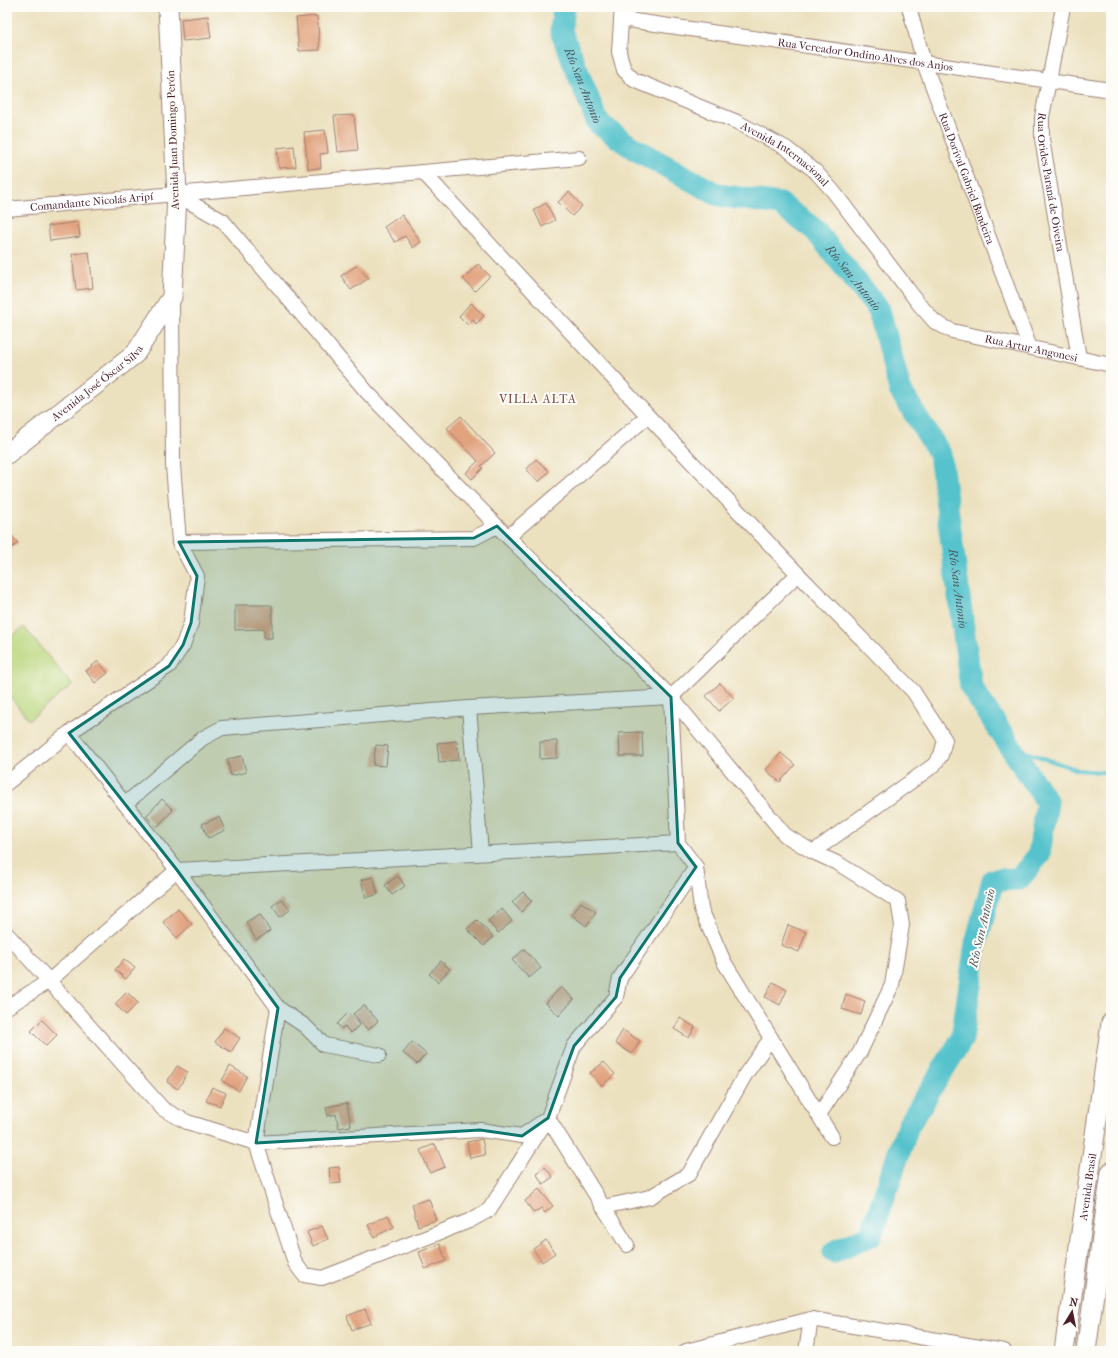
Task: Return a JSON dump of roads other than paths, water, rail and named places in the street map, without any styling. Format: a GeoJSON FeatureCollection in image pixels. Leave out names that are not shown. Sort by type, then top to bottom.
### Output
{"type":"FeatureCollection","features":[{"type":"Feature","properties":{"kind":"main road","name":"Avenida Juan Domingo Perón"},"geometry":{"type":"LineString","coordinates":[[168,7],[177,195],[172,297]]}},
{"type":"Feature","properties":{"kind":"main road","name":"Avenida José Óscar Silva"},"geometry":{"type":"LineString","coordinates":[[7,454],[135,354],[172,297]]}},
{"type":"Feature","properties":{"kind":"main road","name":"Avenida Brasil"},"geometry":{"type":"LineString","coordinates":[[1064,1351],[1110,1030]]}},
{"type":"Feature","properties":{"kind":"main road","name":"Avenida Brasil"},"geometry":{"type":"LineString","coordinates":[[1086,1351],[1111,1172]]}},
{"type":"Feature","properties":{"kind":"street","name":"Rua Dorival Gabriel Bandeira"},"geometry":{"type":"LineString","coordinates":[[909,7],[924,63],[1030,348]]}},
{"type":"Feature","properties":{"kind":"street","name":"Rua Orides Paraná de Oiveira"},"geometry":{"type":"LineString","coordinates":[[1063,7],[1042,117],[1042,139],[1079,358]]}},
{"type":"Feature","properties":{"kind":"street","name":"Rua Vereador Ondino Alves dos Anjos"},"geometry":{"type":"LineString","coordinates":[[622,13],[924,63],[1111,90]]}},
{"type":"Feature","properties":{"kind":"street","name":"Avenida Internacional"},"geometry":{"type":"LineString","coordinates":[[622,13],[619,52],[624,70],[634,80],[737,122],[786,148],[815,171],[833,191],[935,322],[952,331]]}},
{"type":"Feature","properties":{"kind":"street","name":"Comandante Nicolás Aripí"},"geometry":{"type":"LineString","coordinates":[[7,209],[579,158]]}},
{"type":"Feature","properties":{"kind":"street"},"geometry":{"type":"LineString","coordinates":[[423,172],[648,416],[798,574],[913,691],[945,740],[941,755],[934,765],[813,852]]}},
{"type":"Feature","properties":{"kind":"street"},"geometry":{"type":"LineString","coordinates":[[177,195],[223,221],[367,392],[497,526],[671,697],[785,835],[813,852],[839,864],[898,901],[902,925],[892,985],[860,1052],[819,1115]]}},
{"type":"Feature","properties":{"kind":"street"},"geometry":{"type":"LineString","coordinates":[[7,783],[69,733],[169,666],[183,645],[191,622],[197,576],[179,542],[173,465],[174,357],[172,297]]}},
{"type":"Feature","properties":{"kind":"street","name":"Rua Artur Angonesi"},"geometry":{"type":"LineString","coordinates":[[952,331],[1111,365]]}},
{"type":"Feature","properties":{"kind":"street"},"geometry":{"type":"LineString","coordinates":[[508,536],[648,416]]}},
{"type":"Feature","properties":{"kind":"street"},"geometry":{"type":"LineString","coordinates":[[179,542],[474,538],[497,526]]}},
{"type":"Feature","properties":{"kind":"street"},"geometry":{"type":"LineString","coordinates":[[125,804],[203,738],[222,728],[469,708],[671,697],[798,574]]}},
{"type":"Feature","properties":{"kind":"street"},"geometry":{"type":"LineString","coordinates":[[671,697],[678,843],[696,867],[701,909],[724,962],[832,1137]]}},
{"type":"Feature","properties":{"kind":"street"},"geometry":{"type":"LineString","coordinates":[[469,708],[481,853]]}},
{"type":"Feature","properties":{"kind":"street"},"geometry":{"type":"LineString","coordinates":[[69,733],[177,870],[278,1008],[305,1026],[324,1045],[379,1054]]}},
{"type":"Feature","properties":{"kind":"street"},"geometry":{"type":"LineString","coordinates":[[7,1007],[49,981],[177,870],[481,853],[594,849],[678,843]]}},
{"type":"Feature","properties":{"kind":"street"},"geometry":{"type":"LineString","coordinates":[[278,1008],[256,1143],[295,1263],[304,1275],[322,1278],[469,1221],[489,1210],[548,1118],[574,1046],[616,998],[620,978],[696,867]]}},
{"type":"Feature","properties":{"kind":"street"},"geometry":{"type":"LineString","coordinates":[[7,934],[163,1109],[187,1122],[256,1143],[480,1130],[522,1136],[548,1118]]}},
{"type":"Feature","properties":{"kind":"street"},"geometry":{"type":"LineString","coordinates":[[604,1207],[650,1197],[688,1174],[745,1075],[771,1038]]}},
{"type":"Feature","properties":{"kind":"street"},"geometry":{"type":"LineString","coordinates":[[548,1118],[627,1245]]}},
{"type":"Feature","properties":{"kind":"street"},"geometry":{"type":"LineString","coordinates":[[686,1351],[811,1319],[1004,1351]]}},
{"type":"Feature","properties":{"kind":"street"},"geometry":{"type":"LineString","coordinates":[[806,1351],[811,1319]]}},
{"type":"Feature","properties":{"kind":"waterway","name":"Río San Antonio"},"geometry":{"type":"LineString","coordinates":[[564,7],[561,31],[598,123],[633,148],[718,195],[780,204],[815,230],[879,310],[900,390],[940,454],[971,687],[1047,802],[1039,855],[1019,879],[993,880],[976,943],[962,1039],[908,1126],[871,1235],[834,1252]]}},
{"type":"Feature","properties":{"kind":"waterway"},"geometry":{"type":"LineString","coordinates":[[1011,747],[1078,770],[1111,773]]}},
{"type":"Feature","properties":{"kind":"district","name":"VILLA ALTA"},"geometry":{"type":"Point","coordinates":[538,399]}}]}
